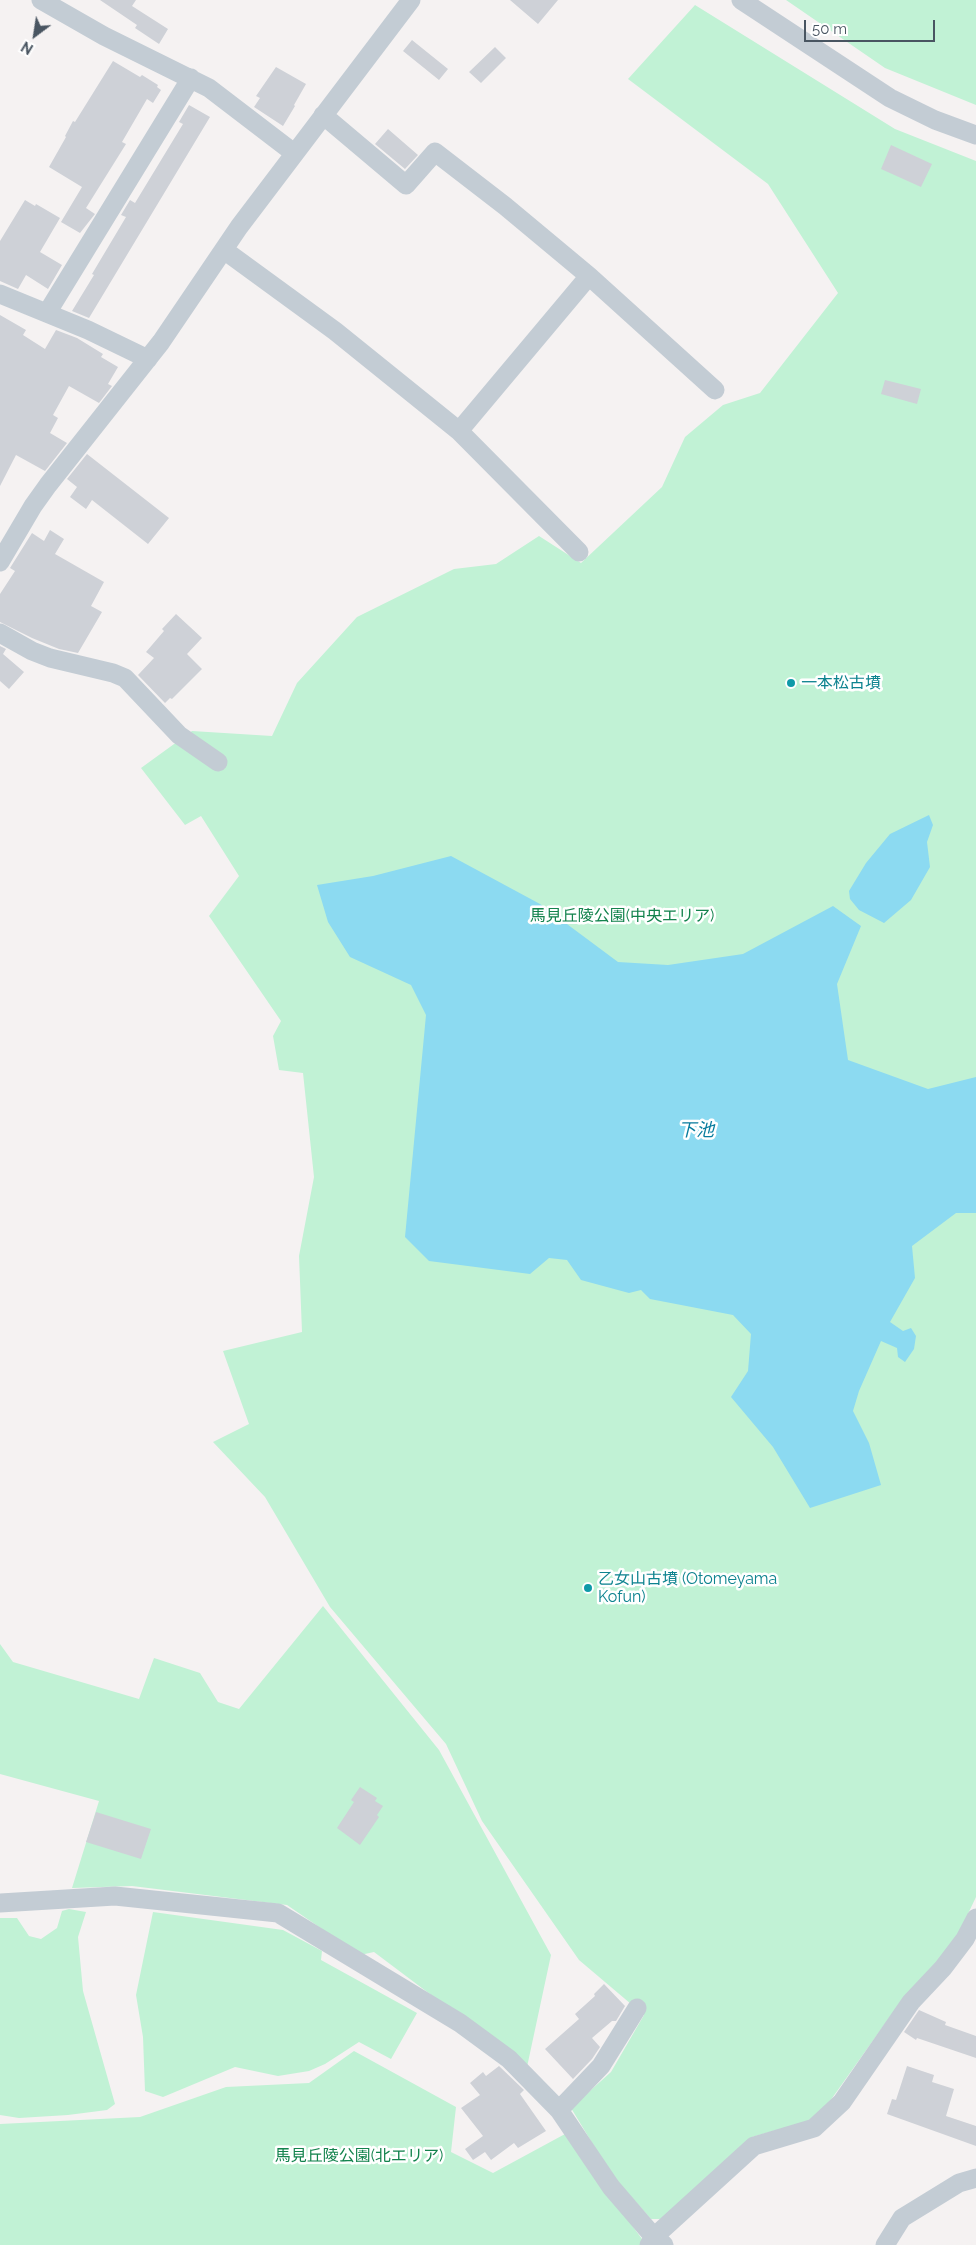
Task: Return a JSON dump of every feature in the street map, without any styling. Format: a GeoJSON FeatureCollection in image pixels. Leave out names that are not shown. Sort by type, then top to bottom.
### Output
{"type":"FeatureCollection","features":[{"type":"Feature","properties":{"kind":"street"},"geometry":{"type":"LineString","coordinates":[[41,0],[104,36],[191,78],[224,98],[294,153]]}},
{"type":"Feature","properties":{"kind":"street"},"geometry":{"type":"LineString","coordinates":[[0,562],[33,506],[48,485],[176,322],[224,250],[294,153],[412,0]]}},
{"type":"Feature","properties":{"kind":"street"},"geometry":{"type":"LineString","coordinates":[[741,0],[890,98],[935,120],[976,135]]}},
{"type":"Feature","properties":{"kind":"street"},"geometry":{"type":"LineString","coordinates":[[47,313],[191,78]]}},
{"type":"Feature","properties":{"kind":"street"},"geometry":{"type":"LineString","coordinates":[[323,115],[406,184],[435,152],[589,276],[715,390]]}},
{"type":"Feature","properties":{"kind":"street"},"geometry":{"type":"LineString","coordinates":[[224,250],[335,331],[459,432],[579,552]]}},
{"type":"Feature","properties":{"kind":"street"},"geometry":{"type":"LineString","coordinates":[[459,432],[589,276]]}},
{"type":"Feature","properties":{"kind":"street"},"geometry":{"type":"LineString","coordinates":[[0,294],[103,337],[148,359]]}},
{"type":"Feature","properties":{"kind":"street"},"geometry":{"type":"LineString","coordinates":[[0,633],[50,658],[114,673],[124,678],[179,735],[218,762]]}},
{"type":"Feature","properties":{"kind":"street"},"geometry":{"type":"LineString","coordinates":[[0,1903],[115,1896],[278,1913],[460,2023],[510,2059],[559,2110],[607,2182],[656,2242],[754,2146],[814,2128],[842,2102],[911,2002],[943,1968],[965,1939],[976,1918]]}},
{"type":"Feature","properties":{"kind":"street"},"geometry":{"type":"LineString","coordinates":[[559,2110],[600,2066],[637,2008]]}},
{"type":"Feature","properties":{"kind":"street"},"geometry":{"type":"LineString","coordinates":[[885,2245],[902,2218],[959,2183],[976,2178]]}},
{"type":"Feature","properties":{"kind":"green space"},"geometry":{"type":"Polygon","coordinates":[[[786,0],[976,0],[976,105],[885,68],[786,0]]]}},
{"type":"Feature","properties":{"kind":"green space","name":"馬見丘陵公園(中央エリア)"},"geometry":{"type":"Polygon","coordinates":[[[695,5],[895,129],[976,161],[976,1897],[955,1941],[894,2011],[830,2101],[812,2120],[752,2137],[661,2219],[651,2219],[611,2174],[571,2108],[611,2072],[644,2015],[579,1960],[482,1821],[446,1744],[330,1607],[265,1497],[213,1442],[249,1424],[223,1351],[302,1332],[299,1256],[314,1177],[303,1073],[279,1070],[273,1036],[281,1021],[209,916],[239,876],[201,816],[185,825],[141,768],[192,731],[272,736],[297,683],[357,617],[454,569],[496,564],[539,536],[581,563],[662,487],[685,437],[723,405],[760,393],[838,293],[768,184],[628,79],[695,5]]]}},
{"type":"Feature","properties":{"kind":"green space"},"geometry":{"type":"Polygon","coordinates":[[[323,1606],[439,1750],[551,1955],[527,2067],[374,1952],[360,1955],[287,1905],[132,1886],[72,1888],[99,1801],[0,1774],[0,1644],[13,1662],[139,1699],[154,1658],[200,1673],[218,1702],[239,1709],[323,1606]]]}},
{"type":"Feature","properties":{"kind":"green space"},"geometry":{"type":"Polygon","coordinates":[[[69,1909],[86,1912],[78,1937],[83,1991],[115,2104],[107,2110],[68,2115],[19,2118],[0,2115],[0,1918],[17,1918],[29,1936],[41,1939],[57,1928],[62,1911],[69,1909]]]}},
{"type":"Feature","properties":{"kind":"green space"},"geometry":{"type":"Polygon","coordinates":[[[153,1912],[283,1930],[322,1951],[321,1960],[417,2013],[391,2059],[359,2042],[325,2064],[309,2071],[278,2076],[235,2067],[163,2097],[145,2091],[143,2037],[136,1995],[153,1912]]]}},
{"type":"Feature","properties":{"kind":"green space","name":"馬見丘陵公園(北エリア)"},"geometry":{"type":"Polygon","coordinates":[[[354,2051],[456,2107],[451,2152],[493,2173],[565,2134],[642,2239],[642,2245],[0,2245],[0,2124],[140,2117],[226,2087],[309,2083],[354,2051]]]}},
{"type":"Feature","properties":{"kind":"water"},"geometry":{"type":"Polygon","coordinates":[[[929,815],[933,825],[927,842],[930,867],[911,900],[884,923],[859,910],[850,899],[849,891],[866,863],[890,834],[929,815]]]}},
{"type":"Feature","properties":{"kind":"water","name":"下池"},"geometry":{"type":"Polygon","coordinates":[[[451,856],[540,904],[618,962],[668,965],[743,954],[833,906],[861,926],[837,984],[848,1060],[928,1089],[976,1077],[976,1213],[956,1213],[912,1246],[915,1278],[890,1322],[903,1331],[911,1328],[916,1336],[914,1349],[905,1362],[898,1357],[897,1348],[881,1341],[859,1391],[853,1411],[869,1443],[881,1485],[810,1508],[773,1447],[731,1397],[748,1371],[751,1334],[733,1315],[650,1299],[641,1290],[629,1293],[581,1280],[567,1260],[549,1258],[530,1274],[429,1261],[405,1237],[426,1015],[411,985],[350,957],[328,922],[317,885],[373,876],[451,856]]]}},
{"type":"Feature","properties":{"kind":"building"},"geometry":{"type":"Polygon","coordinates":[[[100,0],[136,0],[132,6],[168,29],[159,44],[135,28],[137,25],[100,0]]]}},
{"type":"Feature","properties":{"kind":"building"},"geometry":{"type":"Polygon","coordinates":[[[510,0],[558,0],[538,24],[510,0]]]}},
{"type":"Feature","properties":{"kind":"building"},"geometry":{"type":"Polygon","coordinates":[[[412,40],[448,69],[439,80],[403,51],[412,40]]]}},
{"type":"Feature","properties":{"kind":"building"},"geometry":{"type":"Polygon","coordinates":[[[495,47],[506,58],[481,83],[469,72],[495,47]]]}},
{"type":"Feature","properties":{"kind":"building"},"geometry":{"type":"Polygon","coordinates":[[[113,61],[140,77],[142,75],[158,85],[157,87],[161,90],[153,103],[147,99],[122,142],[126,144],[86,208],[95,214],[80,233],[61,222],[82,187],[49,167],[73,121],[75,122],[113,61]]]}},
{"type":"Feature","properties":{"kind":"building"},"geometry":{"type":"Polygon","coordinates":[[[276,67],[306,84],[283,126],[254,107],[260,98],[256,96],[276,67]]]}},
{"type":"Feature","properties":{"kind":"building"},"geometry":{"type":"Polygon","coordinates":[[[189,105],[210,117],[89,318],[72,311],[126,217],[121,215],[130,200],[135,203],[183,124],[179,122],[189,105]]]}},
{"type":"Feature","properties":{"kind":"building"},"geometry":{"type":"Polygon","coordinates":[[[388,129],[418,155],[405,169],[375,144],[388,129]]]}},
{"type":"Feature","properties":{"kind":"building"},"geometry":{"type":"Polygon","coordinates":[[[891,145],[932,164],[921,187],[881,169],[891,145]]]}},
{"type":"Feature","properties":{"kind":"building"},"geometry":{"type":"Polygon","coordinates":[[[25,200],[60,218],[40,252],[62,265],[48,289],[26,275],[18,289],[0,281],[0,241],[25,200]]]}},
{"type":"Feature","properties":{"kind":"building"},"geometry":{"type":"Polygon","coordinates":[[[0,315],[26,330],[23,335],[45,349],[56,330],[77,338],[103,354],[101,357],[118,367],[108,384],[112,386],[99,403],[69,386],[53,415],[58,418],[50,433],[67,443],[45,471],[16,455],[0,486],[0,315]]]}},
{"type":"Feature","properties":{"kind":"building"},"geometry":{"type":"Polygon","coordinates":[[[885,380],[921,389],[917,404],[881,394],[885,380]]]}},
{"type":"Feature","properties":{"kind":"building"},"geometry":{"type":"Polygon","coordinates":[[[87,454],[169,518],[148,544],[92,500],[86,509],[70,497],[77,487],[67,479],[87,454]]]}},
{"type":"Feature","properties":{"kind":"building"},"geometry":{"type":"Polygon","coordinates":[[[50,530],[64,539],[55,554],[104,582],[91,606],[102,612],[78,653],[59,649],[0,622],[0,594],[15,571],[10,568],[32,533],[44,541],[50,530]]]}},
{"type":"Feature","properties":{"kind":"building"},"geometry":{"type":"Polygon","coordinates":[[[176,614],[202,638],[187,654],[202,669],[172,699],[170,698],[165,703],[138,675],[154,658],[146,652],[164,631],[162,629],[176,614]]]}},
{"type":"Feature","properties":{"kind":"building"},"geometry":{"type":"Polygon","coordinates":[[[0,646],[6,649],[3,654],[24,672],[9,689],[0,681],[0,646]]]}},
{"type":"Feature","properties":{"kind":"building"},"geometry":{"type":"Polygon","coordinates":[[[360,1787],[377,1798],[375,1801],[383,1806],[377,1815],[379,1817],[360,1845],[337,1828],[354,1802],[351,1800],[360,1787]]]}},
{"type":"Feature","properties":{"kind":"building"},"geometry":{"type":"Polygon","coordinates":[[[96,1812],[151,1829],[141,1859],[86,1842],[96,1812]]]}},
{"type":"Feature","properties":{"kind":"building"},"geometry":{"type":"Polygon","coordinates":[[[604,1984],[625,2006],[616,2021],[612,2021],[592,2038],[600,2047],[592,2059],[573,2079],[545,2049],[579,2019],[575,2014],[595,1996],[594,1994],[604,1984]]]}},
{"type":"Feature","properties":{"kind":"building"},"geometry":{"type":"Polygon","coordinates":[[[919,2010],[946,2022],[945,2025],[976,2036],[976,2058],[917,2038],[916,2040],[904,2032],[919,2010]]]}},
{"type":"Feature","properties":{"kind":"building"},"geometry":{"type":"Polygon","coordinates":[[[499,2066],[524,2090],[520,2094],[546,2131],[518,2148],[514,2143],[491,2160],[485,2152],[473,2160],[465,2149],[483,2136],[461,2108],[480,2095],[470,2083],[483,2072],[486,2076],[499,2066]]]}},
{"type":"Feature","properties":{"kind":"building"},"geometry":{"type":"Polygon","coordinates":[[[907,2066],[934,2075],[932,2082],[954,2089],[946,2116],[976,2126],[976,2146],[887,2114],[892,2099],[896,2100],[907,2066]]]}},
{"type":"Feature","properties":{"kind":"place","name":"一本松古墳"},"geometry":{"type":"Point","coordinates":[791,683]}},
{"type":"Feature","properties":{"kind":"place","name":"乙女山古墳 (Otomeyama Kofun)"},"geometry":{"type":"Point","coordinates":[588,1588]}}]}
